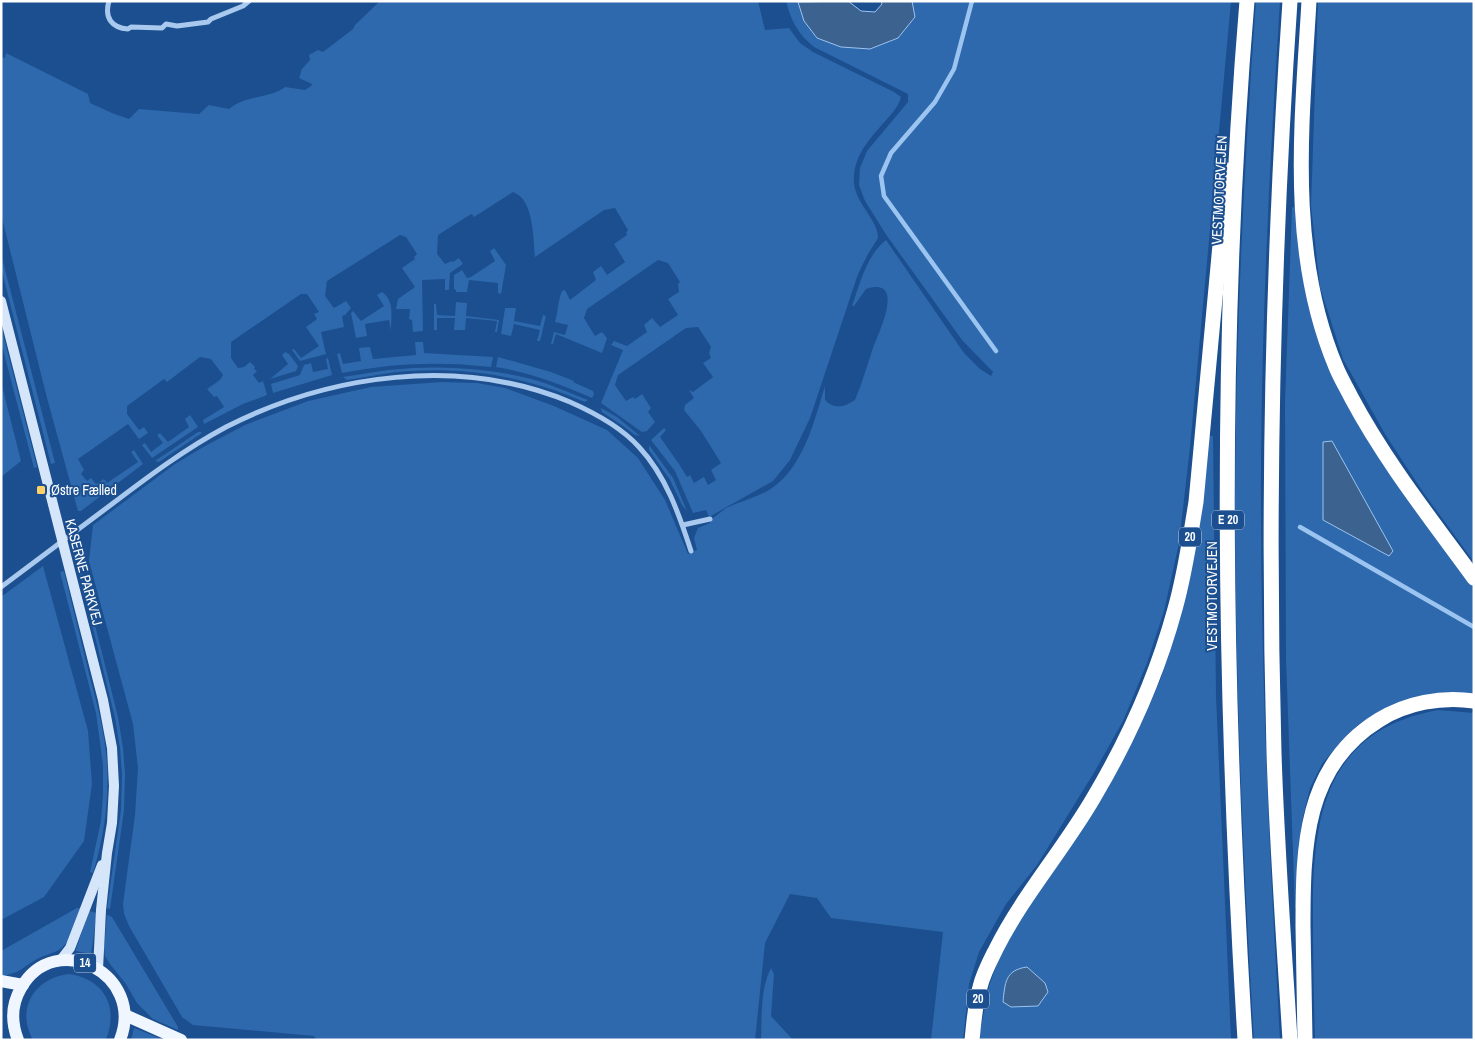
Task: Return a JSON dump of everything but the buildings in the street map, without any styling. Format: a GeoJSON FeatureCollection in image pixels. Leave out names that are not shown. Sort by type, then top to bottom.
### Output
{"type":"FeatureCollection","features":[{"type":"Feature","properties":{"kind":"highway","name":"VESTMOTORVEJEN"},"geometry":{"type":"LineString","coordinates":[[1245,1040],[1229,711],[1227,434],[1229,314],[1247,1]]}},
{"type":"Feature","properties":{"kind":"highway"},"geometry":{"type":"LineString","coordinates":[[1290,1],[1276,272],[1272,510],[1274,754],[1290,1040]]}},
{"type":"Feature","properties":{"kind":"highway"},"geometry":{"type":"LineString","coordinates":[[1309,1],[1302,112],[1302,220],[1310,281],[1322,330],[1336,368],[1380,447],[1474,578]]}},
{"type":"Feature","properties":{"kind":"highway","name":"20"},"geometry":{"type":"LineString","coordinates":[[972,1040],[980,986],[988,966],[1009,923],[1094,797],[1115,758],[1138,714],[1153,677],[1176,608],[1188,553],[1196,502],[1226,180],[1242,67]]}},
{"type":"Feature","properties":{"kind":"highway"},"geometry":{"type":"LineString","coordinates":[[1305,1040],[1304,858],[1311,814],[1325,777],[1342,751],[1357,735],[1390,714],[1432,701],[1461,699],[1474,701]]}},
{"type":"Feature","properties":{"kind":"main road","name":"14"},"geometry":{"type":"LineString","coordinates":[[23,985],[28,978],[42,967],[60,961],[80,962],[98,969],[110,978],[118,989],[125,1015]]}},
{"type":"Feature","properties":{"kind":"main road"},"geometry":{"type":"LineString","coordinates":[[1,981],[23,985],[7,1015],[18,1040]]}},
{"type":"Feature","properties":{"kind":"main road"},"geometry":{"type":"LineString","coordinates":[[120,1040],[125,1015],[181,1040]]}},
{"type":"Feature","properties":{"kind":"street"},"geometry":{"type":"LineString","coordinates":[[109,1],[107,13],[111,23],[118,28],[128,29],[131,27],[162,28],[166,24],[176,26],[208,22],[243,6],[249,1]]}},
{"type":"Feature","properties":{"kind":"street","name":"KASERNE PARKVEJ"},"geometry":{"type":"LineString","coordinates":[[1,301],[103,700],[112,748],[114,786],[112,824],[107,853],[98,969]]}},
{"type":"Feature","properties":{"kind":"street"},"geometry":{"type":"LineString","coordinates":[[1,587],[179,455],[208,437],[242,420],[292,400],[341,386],[383,379],[430,376],[492,380],[530,388],[575,405],[624,432],[650,459],[664,481],[683,525],[691,551]]}},
{"type":"Feature","properties":{"kind":"street"},"geometry":{"type":"LineString","coordinates":[[683,525],[710,519]]}},
{"type":"Feature","properties":{"kind":"street","name":"KASERNE PARKVEJ"},"geometry":{"type":"LineString","coordinates":[[60,961],[70,948],[107,853]]}},
{"type":"Feature","properties":{"kind":"shaded area"},"geometry":{"type":"Polygon","coordinates":[[[380,1],[758,1],[765,30],[789,28],[800,43],[813,52],[901,97],[896,109],[862,151],[855,167],[854,185],[856,193],[874,223],[878,238],[858,274],[810,418],[790,460],[773,481],[709,517],[706,510],[693,513],[675,471],[651,440],[664,428],[666,430],[660,437],[687,477],[690,475],[694,483],[704,477],[708,485],[716,480],[711,470],[721,463],[701,431],[684,410],[685,405],[694,398],[689,390],[693,392],[713,377],[703,363],[711,358],[709,353],[711,347],[698,327],[686,328],[618,375],[615,385],[626,401],[633,397],[635,399],[642,394],[651,408],[648,412],[655,422],[647,431],[642,432],[601,403],[623,350],[611,345],[614,341],[627,346],[647,332],[644,325],[652,318],[660,327],[678,315],[668,299],[679,292],[678,284],[680,282],[668,263],[658,260],[587,309],[584,318],[595,336],[602,332],[607,338],[602,353],[556,334],[553,344],[551,344],[554,332],[565,335],[568,325],[555,322],[562,291],[565,290],[570,300],[596,280],[593,272],[601,266],[607,275],[625,262],[614,244],[627,235],[628,230],[615,208],[604,210],[535,257],[533,230],[529,211],[520,196],[513,192],[474,217],[472,214],[468,216],[438,235],[437,254],[445,264],[459,258],[463,264],[450,273],[449,290],[445,290],[445,279],[422,280],[423,331],[413,332],[412,320],[409,319],[410,309],[396,309],[398,299],[415,287],[402,268],[415,259],[414,257],[417,254],[406,237],[400,235],[327,281],[325,296],[334,308],[346,301],[351,308],[342,316],[344,327],[321,332],[326,354],[300,361],[292,350],[294,349],[301,358],[319,346],[306,327],[317,319],[314,314],[319,312],[307,294],[301,294],[231,342],[231,358],[238,368],[244,367],[250,362],[255,367],[254,369],[257,371],[253,375],[259,383],[263,381],[267,395],[243,404],[204,424],[203,420],[224,407],[217,396],[214,397],[207,389],[220,380],[223,375],[211,359],[200,357],[167,382],[164,379],[127,406],[127,414],[139,430],[144,427],[148,433],[139,439],[128,424],[78,459],[84,470],[81,474],[87,481],[91,478],[96,484],[104,479],[107,483],[138,462],[131,452],[134,450],[143,464],[81,511],[78,511],[47,398],[1,214],[1,57],[5,58],[6,53],[88,94],[90,103],[129,119],[139,109],[199,114],[209,105],[229,109],[242,101],[272,94],[285,87],[305,90],[312,84],[299,78],[302,69],[310,60],[309,55],[318,50],[323,52],[353,29],[380,1]]]}},
{"type":"Feature","properties":{"kind":"shaded area"},"geometry":{"type":"Polygon","coordinates":[[[786,1],[798,1],[804,21],[870,49],[898,38],[915,17],[912,1],[1231,1],[1190,447],[1179,543],[1164,611],[1147,663],[1123,721],[1095,771],[1037,865],[1006,904],[979,952],[969,984],[963,1040],[931,1040],[943,932],[831,918],[817,898],[790,894],[765,943],[755,1040],[317,1040],[314,1036],[193,1025],[182,1017],[129,926],[124,914],[123,904],[135,815],[138,768],[133,724],[89,561],[93,525],[175,464],[205,446],[245,425],[308,401],[371,387],[442,382],[477,383],[505,388],[554,406],[607,430],[638,458],[665,500],[688,554],[697,550],[694,538],[698,528],[710,523],[710,520],[726,508],[769,490],[791,470],[806,444],[825,386],[825,400],[832,405],[843,406],[855,400],[884,320],[888,298],[885,291],[878,287],[866,289],[854,306],[852,306],[873,254],[886,240],[964,353],[980,369],[991,376],[993,372],[962,340],[887,236],[865,201],[859,185],[860,168],[867,151],[908,102],[908,94],[814,47],[796,27],[786,1]]]}},
{"type":"Feature","properties":{"kind":"shaded area"},"geometry":{"type":"Polygon","coordinates":[[[848,1],[861,11],[875,12],[882,4],[881,1],[912,1],[915,17],[898,38],[870,49],[841,47],[817,38],[804,21],[798,2],[848,1]]]}},
{"type":"Feature","properties":{"kind":"shaded area"},"geometry":{"type":"Polygon","coordinates":[[[1256,1],[1280,1],[1267,234],[1263,350],[1261,538],[1266,753],[1280,1040],[1254,1040],[1246,904],[1236,633],[1235,497],[1239,311],[1244,187],[1256,1]]]}},
{"type":"Feature","properties":{"kind":"shaded area"},"geometry":{"type":"Polygon","coordinates":[[[1318,1],[1474,1],[1474,562],[1423,492],[1385,434],[1343,359],[1320,287],[1311,206],[1318,1]]]}},
{"type":"Feature","properties":{"kind":"shaded area"},"geometry":{"type":"Polygon","coordinates":[[[1292,207],[1296,208],[1307,296],[1395,480],[1474,588],[1474,696],[1383,709],[1359,724],[1322,764],[1310,788],[1302,821],[1298,906],[1295,908],[1286,659],[1285,403],[1292,207]]]}},
{"type":"Feature","properties":{"kind":"shaded area"},"geometry":{"type":"Polygon","coordinates":[[[494,248],[506,265],[501,294],[498,293],[498,283],[469,280],[467,292],[456,292],[454,289],[454,275],[462,270],[467,278],[471,277],[495,261],[490,251],[494,248]]]}},
{"type":"Feature","properties":{"kind":"shaded area"},"geometry":{"type":"Polygon","coordinates":[[[1,254],[55,463],[51,464],[1,268],[1,254]]]}},
{"type":"Feature","properties":{"kind":"shaded area"},"geometry":{"type":"Polygon","coordinates":[[[382,292],[391,305],[391,331],[389,320],[365,324],[367,336],[356,338],[351,313],[353,311],[361,321],[384,306],[377,295],[382,292]]]}},
{"type":"Feature","properties":{"kind":"shaded area"},"geometry":{"type":"Polygon","coordinates":[[[456,302],[467,303],[466,316],[499,320],[497,332],[495,332],[497,321],[466,318],[465,330],[454,330],[455,318],[437,318],[437,330],[434,330],[434,304],[436,304],[437,315],[455,316],[456,302]]]}},
{"type":"Feature","properties":{"kind":"shaded area"},"geometry":{"type":"Polygon","coordinates":[[[505,308],[516,308],[514,321],[540,326],[543,315],[546,316],[540,341],[537,341],[540,330],[514,324],[511,336],[501,334],[505,308]]]}},
{"type":"Feature","properties":{"kind":"shaded area"},"geometry":{"type":"Polygon","coordinates":[[[1,326],[37,467],[34,468],[1,342],[1,326]]]}},
{"type":"Feature","properties":{"kind":"shaded area"},"geometry":{"type":"Polygon","coordinates":[[[415,342],[423,342],[424,353],[493,357],[491,367],[454,364],[416,364],[342,373],[337,354],[340,353],[343,364],[361,361],[359,348],[370,347],[373,359],[416,355],[415,342]]]}},
{"type":"Feature","properties":{"kind":"shaded area"},"geometry":{"type":"Polygon","coordinates":[[[285,352],[289,354],[298,366],[296,371],[270,379],[288,364],[282,355],[285,352]]]}},
{"type":"Feature","properties":{"kind":"shaded area"},"geometry":{"type":"Polygon","coordinates":[[[498,357],[551,372],[574,381],[593,391],[594,394],[592,398],[544,379],[496,367],[498,357]]]}},
{"type":"Feature","properties":{"kind":"shaded area"},"geometry":{"type":"Polygon","coordinates":[[[328,358],[332,375],[273,393],[271,384],[300,375],[304,365],[311,363],[313,372],[328,369],[326,359],[328,358]]]}},
{"type":"Feature","properties":{"kind":"shaded area"},"geometry":{"type":"Polygon","coordinates":[[[443,367],[502,373],[538,381],[588,400],[585,402],[538,385],[489,374],[440,370],[389,373],[347,380],[343,377],[413,368],[443,367]]]}},
{"type":"Feature","properties":{"kind":"shaded area"},"geometry":{"type":"Polygon","coordinates":[[[1,382],[21,461],[1,477],[1,382]]]}},
{"type":"Feature","properties":{"kind":"shaded area"},"geometry":{"type":"Polygon","coordinates":[[[601,408],[617,417],[640,436],[635,435],[602,412],[601,408]]]}},
{"type":"Feature","properties":{"kind":"shaded area"},"geometry":{"type":"Polygon","coordinates":[[[190,415],[198,427],[152,458],[142,445],[145,443],[151,452],[163,443],[157,435],[160,433],[168,442],[189,427],[185,419],[190,415]]]}},
{"type":"Feature","properties":{"kind":"shaded area"},"geometry":{"type":"Polygon","coordinates":[[[198,432],[202,433],[159,462],[155,461],[198,432]]]}},
{"type":"Feature","properties":{"kind":"shaded area"},"geometry":{"type":"Polygon","coordinates":[[[1208,436],[1213,436],[1216,696],[1231,1040],[980,1040],[989,986],[1001,953],[1021,915],[1106,789],[1138,731],[1161,678],[1181,613],[1208,436]]]}},
{"type":"Feature","properties":{"kind":"shaded area"},"geometry":{"type":"Polygon","coordinates":[[[1332,441],[1393,551],[1389,556],[1323,520],[1323,442],[1332,441]]]}},
{"type":"Feature","properties":{"kind":"shaded area"},"geometry":{"type":"Polygon","coordinates":[[[649,445],[673,478],[687,511],[670,480],[649,450],[649,445]]]}},
{"type":"Feature","properties":{"kind":"shaded area"},"geometry":{"type":"Polygon","coordinates":[[[80,565],[118,717],[123,748],[125,774],[124,810],[110,909],[107,908],[121,810],[122,775],[120,748],[115,718],[78,567],[80,565]]]}},
{"type":"Feature","properties":{"kind":"shaded area"},"geometry":{"type":"Polygon","coordinates":[[[43,566],[88,731],[92,784],[84,841],[44,897],[1,920],[1,597],[43,566]]]}},
{"type":"Feature","properties":{"kind":"shaded area"},"geometry":{"type":"Polygon","coordinates":[[[64,571],[98,707],[106,752],[106,805],[103,832],[93,873],[90,872],[101,821],[103,765],[96,713],[60,572],[64,571]]]}},
{"type":"Feature","properties":{"kind":"shaded area"},"geometry":{"type":"Polygon","coordinates":[[[1438,710],[1474,713],[1474,1040],[1315,1040],[1313,884],[1316,849],[1322,816],[1332,786],[1347,760],[1369,738],[1399,721],[1438,710]]]}},
{"type":"Feature","properties":{"kind":"shaded area"},"geometry":{"type":"Polygon","coordinates":[[[77,908],[81,908],[75,925],[67,942],[59,950],[37,959],[17,972],[1,976],[1,951],[77,908]]]}},
{"type":"Feature","properties":{"kind":"shaded area"},"geometry":{"type":"Polygon","coordinates":[[[89,911],[97,913],[91,954],[76,951],[89,911]]]}},
{"type":"Feature","properties":{"kind":"shaded area"},"geometry":{"type":"Polygon","coordinates":[[[107,915],[112,917],[178,1027],[178,1030],[153,1019],[137,1003],[126,984],[105,956],[107,915]]]}},
{"type":"Feature","properties":{"kind":"shaded area"},"geometry":{"type":"Polygon","coordinates":[[[1027,967],[1045,983],[1048,992],[1038,1006],[1011,1007],[1003,1002],[1004,989],[1008,978],[1014,971],[1027,967]]]}},
{"type":"Feature","properties":{"kind":"shaded area"},"geometry":{"type":"Polygon","coordinates":[[[771,968],[774,974],[771,1016],[793,1040],[761,1040],[763,994],[771,968]]]}},
{"type":"Feature","properties":{"kind":"shaded area"},"geometry":{"type":"Polygon","coordinates":[[[69,974],[91,982],[100,988],[106,996],[111,1016],[106,1039],[33,1040],[26,1017],[32,996],[46,982],[69,974]]]}},
{"type":"Feature","properties":{"kind":"shaded area"},"geometry":{"type":"Polygon","coordinates":[[[134,1028],[164,1040],[131,1040],[134,1028]]]}},
{"type":"Feature","properties":{"kind":"waterway"},"geometry":{"type":"LineString","coordinates":[[972,1],[954,69],[935,102],[891,153],[881,176],[884,196],[996,351]]}},
{"type":"Feature","properties":{"kind":"waterway"},"geometry":{"type":"LineString","coordinates":[[1300,527],[1474,627]]}},
{"type":"Feature","properties":{"kind":"place","name":"Østre Fælled"},"geometry":{"type":"Point","coordinates":[41,490]}}]}
